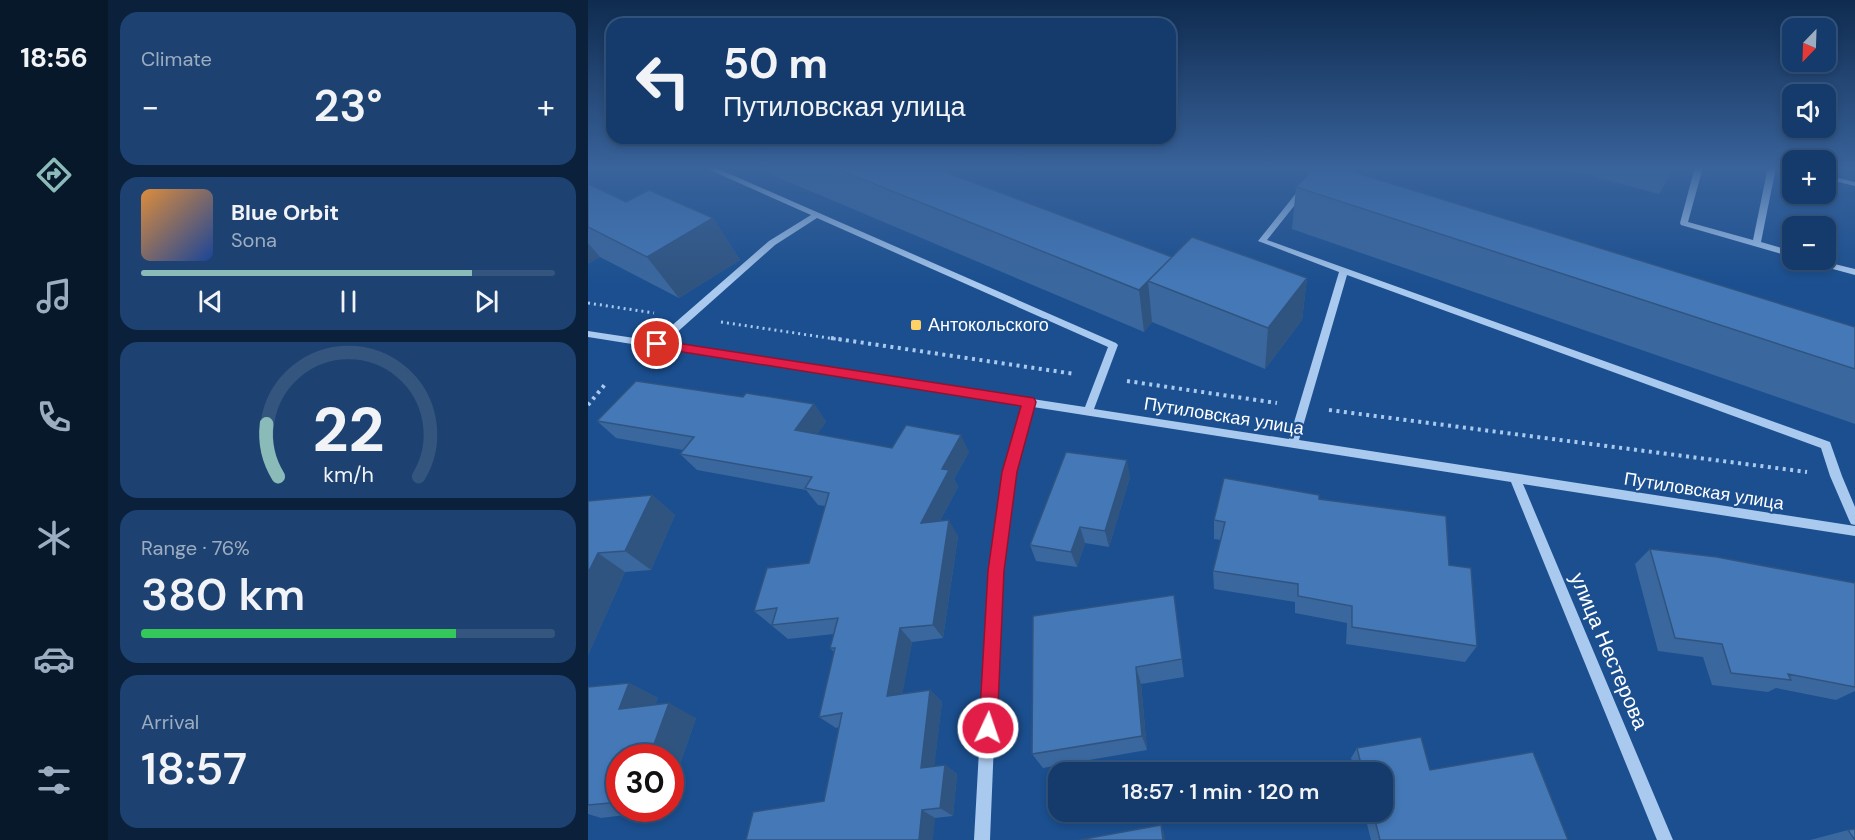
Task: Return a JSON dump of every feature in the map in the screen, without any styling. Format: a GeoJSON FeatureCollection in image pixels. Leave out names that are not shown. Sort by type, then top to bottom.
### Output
{"type":"FeatureCollection","features":[{"type":"Feature","properties":{"kind":"street"},"geometry":{"type":"LineString","coordinates":[[799,206],[1113,345],[1088,412]]}},
{"type":"Feature","properties":{"kind":"street"},"geometry":{"type":"LineString","coordinates":[[1290,206],[1262,241],[1826,445],[1836,476],[1855,520]]}},
{"type":"Feature","properties":{"kind":"street"},"geometry":{"type":"LineString","coordinates":[[1688,206],[1684,223],[1782,251]]}},
{"type":"Feature","properties":{"kind":"street"},"geometry":{"type":"LineString","coordinates":[[1756,244],[1764,206]]}},
{"type":"Feature","properties":{"kind":"street"},"geometry":{"type":"LineString","coordinates":[[657,344],[772,243],[817,214]]}},
{"type":"Feature","properties":{"kind":"street"},"geometry":{"type":"LineString","coordinates":[[1836,267],[1855,272]]}},
{"type":"Feature","properties":{"kind":"street"},"geometry":{"type":"LineString","coordinates":[[1293,442],[1344,270]]}},
{"type":"Feature","properties":{"kind":"street","name":"Путиловская улица"},"geometry":{"type":"LineString","coordinates":[[590,337],[657,344],[1855,531]]}},
{"type":"Feature","properties":{"kind":"street"},"geometry":{"type":"LineString","coordinates":[[982,840],[996,571],[1010,472],[1029,402]]}},
{"type":"Feature","properties":{"kind":"street","name":"улица Нестерова"},"geometry":{"type":"LineString","coordinates":[[1515,479],[1665,840]]}},
{"type":"Feature","properties":{"kind":"path"},"geometry":{"type":"LineString","coordinates":[[588,303],[1304,407],[1836,476]]}},
{"type":"Feature","properties":{"kind":"path"},"geometry":{"type":"LineString","coordinates":[[588,405],[607,381]]}},
{"type":"Feature","properties":{"kind":"building"},"geometry":{"type":"Polygon","coordinates":[[[588,206],[686,206],[713,218],[647,257],[588,227],[588,206]]]}},
{"type":"Feature","properties":{"kind":"building"},"geometry":{"type":"Polygon","coordinates":[[[930,206],[1037,206],[1172,257],[1139,290],[930,206]]]}},
{"type":"Feature","properties":{"kind":"building"},"geometry":{"type":"Polygon","coordinates":[[[1355,206],[1465,206],[1855,327],[1855,369],[1355,206]]]}},
{"type":"Feature","properties":{"kind":"building"},"geometry":{"type":"Polygon","coordinates":[[[1192,237],[1307,278],[1268,328],[1148,281],[1192,237]]]}},
{"type":"Feature","properties":{"kind":"building"},"geometry":{"type":"Polygon","coordinates":[[[636,381],[743,397],[746,393],[814,404],[795,430],[892,448],[906,425],[961,435],[942,469],[949,470],[921,523],[949,520],[933,625],[900,628],[887,696],[930,690],[921,768],[945,765],[940,808],[922,810],[919,840],[746,840],[753,812],[824,801],[842,713],[819,717],[835,648],[830,648],[838,618],[772,625],[777,608],[754,611],[767,568],[809,563],[829,493],[805,488],[812,477],[680,454],[694,437],[597,421],[636,381]]]}},
{"type":"Feature","properties":{"kind":"building"},"geometry":{"type":"Polygon","coordinates":[[[1066,452],[1127,460],[1105,531],[1080,527],[1071,552],[1030,545],[1066,452]]]}},
{"type":"Feature","properties":{"kind":"building"},"geometry":{"type":"Polygon","coordinates":[[[1224,478],[1319,495],[1319,499],[1446,516],[1449,565],[1471,568],[1477,646],[1352,627],[1352,606],[1298,596],[1298,584],[1213,571],[1225,522],[1214,520],[1224,478]]]}},
{"type":"Feature","properties":{"kind":"building"},"geometry":{"type":"Polygon","coordinates":[[[652,495],[625,551],[598,553],[588,573],[588,501],[652,495]]]}},
{"type":"Feature","properties":{"kind":"building"},"geometry":{"type":"Polygon","coordinates":[[[1650,549],[1717,557],[1855,583],[1855,687],[1788,674],[1791,680],[1731,673],[1722,644],[1675,638],[1650,549]]]}},
{"type":"Feature","properties":{"kind":"building"},"geometry":{"type":"Polygon","coordinates":[[[1174,595],[1182,659],[1136,667],[1142,736],[1032,754],[1033,616],[1174,595]]]}},
{"type":"Feature","properties":{"kind":"building"},"geometry":{"type":"Polygon","coordinates":[[[629,683],[619,709],[669,703],[654,744],[606,744],[606,803],[588,805],[588,687],[629,683]]]}},
{"type":"Feature","properties":{"kind":"building"},"geometry":{"type":"Polygon","coordinates":[[[1421,737],[1430,770],[1533,752],[1568,840],[1380,840],[1376,822],[1393,822],[1393,762],[1360,762],[1357,748],[1421,737]]]}},
{"type":"Feature","properties":{"kind":"building"},"geometry":{"type":"Polygon","coordinates":[[[1161,825],[1163,840],[1079,840],[1161,825]]]}},
{"type":"Feature","properties":{"kind":"building"},"geometry":{"type":"Polygon","coordinates":[[[1855,829],[1855,840],[1848,830],[1855,829]]]}},
{"type":"Feature","properties":{"kind":"place","name":"Антокольского"},"geometry":{"type":"Point","coordinates":[916,325]}},
{"type":"Feature","properties":{"kind":"route"},"geometry":{"type":"LineString","coordinates":[[657,344],[1029,402],[1010,472],[996,571],[988,728]]}}]}
